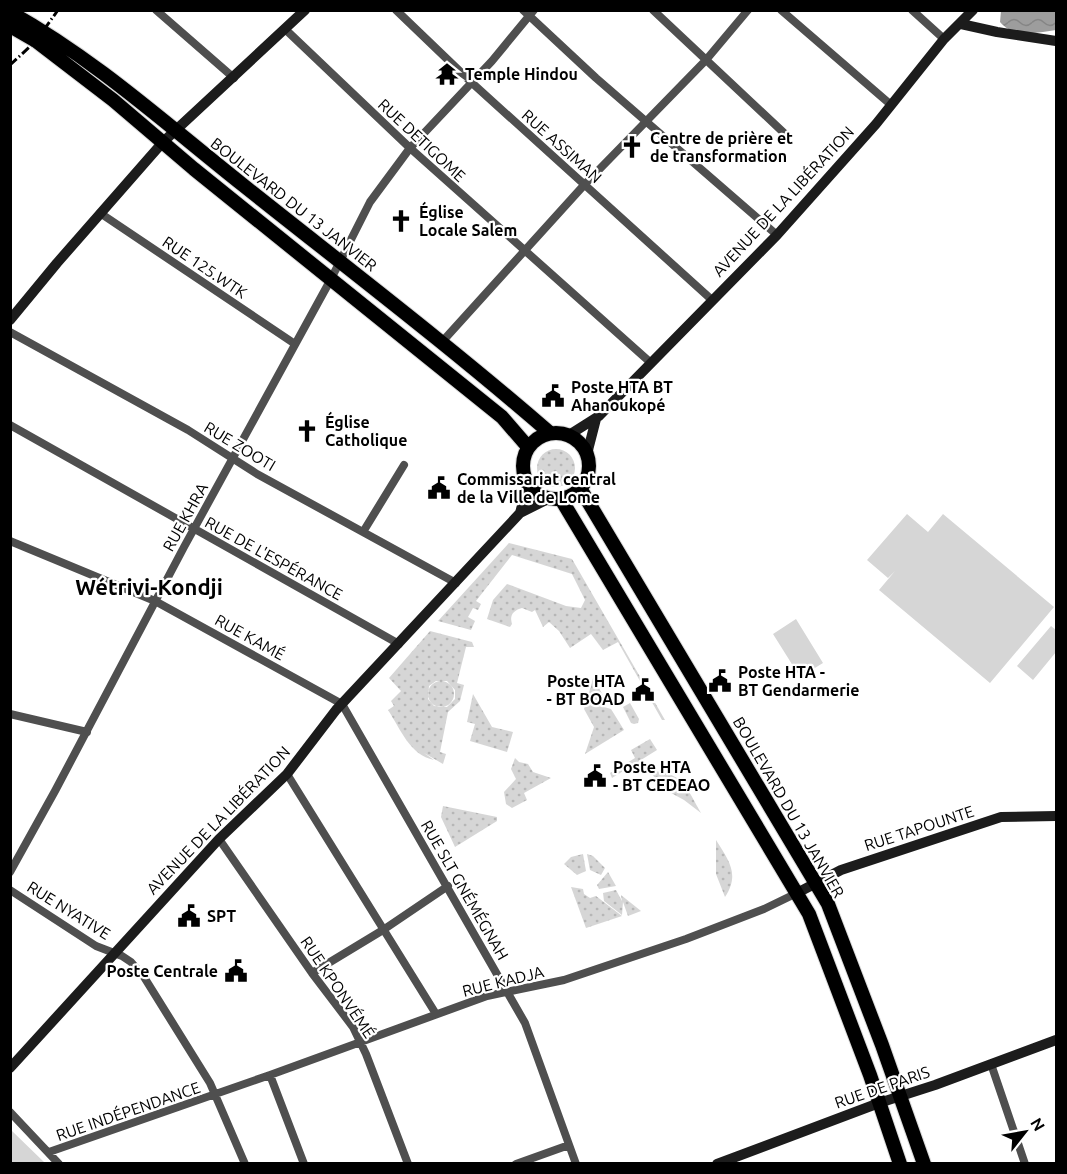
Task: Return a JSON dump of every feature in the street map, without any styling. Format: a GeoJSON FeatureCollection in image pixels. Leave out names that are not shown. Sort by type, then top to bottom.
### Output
{"type":"FeatureCollection","features":[{"type":"Feature","properties":{"kind":"highway","name":"BOULEVARD DU 13 JANVIER"},"geometry":{"type":"LineString","coordinates":[[10,12],[71,48],[177,130],[233,177],[502,417],[528,447]]}},
{"type":"Feature","properties":{"kind":"highway","name":"BOULEVARD DU 13 JANVIER"},"geometry":{"type":"LineString","coordinates":[[10,26],[62,59],[164,142],[335,270],[441,342],[550,433]]}},
{"type":"Feature","properties":{"kind":"highway"},"geometry":{"type":"LineString","coordinates":[[555,499],[572,495],[580,488],[589,472],[587,454],[576,439],[568,435],[550,433],[534,440],[528,447],[523,460],[528,483],[533,490],[555,499],[661,664],[797,893],[817,933],[879,1103],[897,1163]]}},
{"type":"Feature","properties":{"kind":"highway","name":"BOULEVARD DU 13 JANVIER"},"geometry":{"type":"LineString","coordinates":[[580,488],[817,884],[837,924],[924,1164]]}},
{"type":"Feature","properties":{"kind":"highway"},"geometry":{"type":"LineString","coordinates":[[661,664],[679,653]]}},
{"type":"Feature","properties":{"kind":"main road"},"geometry":{"type":"LineString","coordinates":[[10,320],[100,213],[164,142],[305,10]]}},
{"type":"Feature","properties":{"kind":"main road","name":"AVENUE DE LA LIBÉRATION"},"geometry":{"type":"LineString","coordinates":[[596,419],[777,235],[876,124],[944,39],[973,10]]}},
{"type":"Feature","properties":{"kind":"main road"},"geometry":{"type":"LineString","coordinates":[[961,24],[1056,42]]}},
{"type":"Feature","properties":{"kind":"main road"},"geometry":{"type":"LineString","coordinates":[[568,435],[596,419]]}},
{"type":"Feature","properties":{"kind":"main road"},"geometry":{"type":"LineString","coordinates":[[587,454],[596,419]]}},
{"type":"Feature","properties":{"kind":"main road"},"geometry":{"type":"LineString","coordinates":[[520,513],[528,483]]}},
{"type":"Feature","properties":{"kind":"main road"},"geometry":{"type":"LineString","coordinates":[[520,513],[555,499]]}},
{"type":"Feature","properties":{"kind":"main road","name":"AVENUE DE LA LIBÉRATION"},"geometry":{"type":"LineString","coordinates":[[10,1068],[219,838],[287,774],[342,704],[520,513]]}},
{"type":"Feature","properties":{"kind":"main road","name":"RUE TAPOUNTE"},"geometry":{"type":"LineString","coordinates":[[797,893],[841,870],[1001,817],[1056,816]]}},
{"type":"Feature","properties":{"kind":"main road","name":"RUE DE PARIS"},"geometry":{"type":"LineString","coordinates":[[717,1164],[745,1158],[879,1103],[1056,1040]]}},
{"type":"Feature","properties":{"kind":"street"},"geometry":{"type":"LineString","coordinates":[[156,10],[234,78]]}},
{"type":"Feature","properties":{"kind":"street","name":"RUE ASSIMAN"},"geometry":{"type":"LineString","coordinates":[[396,10],[471,82],[712,300]]}},
{"type":"Feature","properties":{"kind":"street"},"geometry":{"type":"LineString","coordinates":[[653,10],[784,133]]}},
{"type":"Feature","properties":{"kind":"street"},"geometry":{"type":"LineString","coordinates":[[441,342],[585,184],[706,60],[748,10]]}},
{"type":"Feature","properties":{"kind":"street"},"geometry":{"type":"LineString","coordinates":[[781,10],[890,104]]}},
{"type":"Feature","properties":{"kind":"street"},"geometry":{"type":"LineString","coordinates":[[912,10],[944,39]]}},
{"type":"Feature","properties":{"kind":"street"},"geometry":{"type":"LineString","coordinates":[[528,12],[647,122],[777,235]]}},
{"type":"Feature","properties":{"kind":"street","name":"RUE KHRA"},"geometry":{"type":"LineString","coordinates":[[10,872],[234,459],[370,202],[410,148],[471,82],[528,12]]}},
{"type":"Feature","properties":{"kind":"street","name":"RUE DETIGOME"},"geometry":{"type":"LineString","coordinates":[[285,29],[410,148],[651,363]]}},
{"type":"Feature","properties":{"kind":"street","name":"RUE 125.WTK"},"geometry":{"type":"LineString","coordinates":[[100,213],[295,344]]}},
{"type":"Feature","properties":{"kind":"street","name":"RUE ZOOTI"},"geometry":{"type":"LineString","coordinates":[[10,332],[188,430],[234,459],[456,583]]}},
{"type":"Feature","properties":{"kind":"street","name":"RUE DE L'ESPÉRANCE"},"geometry":{"type":"LineString","coordinates":[[10,425],[399,644]]}},
{"type":"Feature","properties":{"kind":"street"},"geometry":{"type":"LineString","coordinates":[[363,532],[404,465]]}},
{"type":"Feature","properties":{"kind":"street","name":"RUE KAMÉ"},"geometry":{"type":"LineString","coordinates":[[10,541],[155,601],[342,704]]}},
{"type":"Feature","properties":{"kind":"street","name":"RUE SLT GNÉMÉGNAH"},"geometry":{"type":"LineString","coordinates":[[342,704],[508,991],[534,1045],[576,1164]]}},
{"type":"Feature","properties":{"kind":"street"},"geometry":{"type":"LineString","coordinates":[[10,714],[87,732]]}},
{"type":"Feature","properties":{"kind":"street"},"geometry":{"type":"LineString","coordinates":[[287,774],[436,1014]]}},
{"type":"Feature","properties":{"kind":"street","name":"RUE KPONVÉMÉ"},"geometry":{"type":"LineString","coordinates":[[219,838],[352,1028],[360,1042],[408,1164]]}},
{"type":"Feature","properties":{"kind":"street"},"geometry":{"type":"LineString","coordinates":[[312,973],[383,930],[448,886]]}},
{"type":"Feature","properties":{"kind":"street","name":"RUE NYATIVE"},"geometry":{"type":"LineString","coordinates":[[10,890],[96,946],[114,952],[131,962],[144,977],[216,1095],[245,1164]]}},
{"type":"Feature","properties":{"kind":"street","name":"RUE KADJA"},"geometry":{"type":"LineString","coordinates":[[216,1095],[487,996],[564,980],[675,943],[764,909],[797,893]]}},
{"type":"Feature","properties":{"kind":"street"},"geometry":{"type":"LineString","coordinates":[[991,1064],[1025,1164]]}},
{"type":"Feature","properties":{"kind":"street"},"geometry":{"type":"LineString","coordinates":[[270,1075],[304,1164]]}},
{"type":"Feature","properties":{"kind":"street","name":"RUE INDÉPENDANCE"},"geometry":{"type":"LineString","coordinates":[[49,1152],[216,1095]]}},
{"type":"Feature","properties":{"kind":"street"},"geometry":{"type":"LineString","coordinates":[[10,1112],[59,1164]]}},
{"type":"Feature","properties":{"kind":"street"},"geometry":{"type":"LineString","coordinates":[[516,1164],[569,1145]]}},
{"type":"Feature","properties":{"kind":"shaded area"},"geometry":{"type":"Polygon","coordinates":[[[556,449],[570,454],[575,468],[570,482],[556,487],[542,482],[537,468],[542,454],[556,449]]]}},
{"type":"Feature","properties":{"kind":"shaded area"},"geometry":{"type":"Polygon","coordinates":[[[907,514],[928,532],[943,514],[1054,607],[990,683],[879,590],[895,571],[888,578],[867,560],[907,514]]]}},
{"type":"Feature","properties":{"kind":"shaded area"},"geometry":{"type":"Polygon","coordinates":[[[509,543],[572,559],[665,720],[662,720],[618,642],[603,650],[591,634],[570,648],[559,631],[549,622],[543,627],[535,610],[532,612],[522,608],[517,610],[513,613],[510,627],[487,619],[493,600],[507,584],[566,606],[581,608],[585,600],[572,574],[512,555],[476,601],[481,604],[478,610],[473,608],[468,617],[475,621],[471,630],[438,621],[509,543]]]}},
{"type":"Feature","properties":{"kind":"shaded area"},"geometry":{"type":"Polygon","coordinates":[[[796,619],[823,663],[800,677],[773,634],[796,619]]]}},
{"type":"Feature","properties":{"kind":"shaded area"},"geometry":{"type":"Polygon","coordinates":[[[1051,626],[1056,630],[1056,652],[1033,680],[1017,666],[1051,626]]]}},
{"type":"Feature","properties":{"kind":"shaded area"},"geometry":{"type":"Polygon","coordinates":[[[430,631],[472,642],[474,647],[466,647],[457,683],[464,685],[460,701],[448,712],[440,752],[446,754],[443,764],[424,753],[434,760],[419,753],[402,733],[388,710],[394,706],[391,701],[401,691],[389,678],[430,631]],[[436,681],[429,686],[428,699],[434,706],[447,707],[455,699],[455,690],[447,681],[436,681]]]}},
{"type":"Feature","properties":{"kind":"shaded area"},"geometry":{"type":"Polygon","coordinates":[[[593,678],[607,702],[587,700],[593,678]]]}},
{"type":"Feature","properties":{"kind":"shaded area"},"geometry":{"type":"Polygon","coordinates":[[[441,681],[450,685],[454,694],[450,703],[441,707],[432,703],[428,694],[432,685],[441,681]]]}},
{"type":"Feature","properties":{"kind":"shaded area"},"geometry":{"type":"Polygon","coordinates":[[[473,694],[492,727],[513,732],[507,752],[470,741],[475,724],[467,722],[473,694]]]}},
{"type":"Feature","properties":{"kind":"shaded area"},"geometry":{"type":"Polygon","coordinates":[[[586,702],[611,709],[624,730],[585,754],[594,727],[584,709],[586,702]]]}},
{"type":"Feature","properties":{"kind":"shaded area"},"geometry":{"type":"Polygon","coordinates":[[[630,703],[639,719],[638,723],[631,723],[623,707],[630,703]]]}},
{"type":"Feature","properties":{"kind":"shaded area"},"geometry":{"type":"Polygon","coordinates":[[[650,739],[657,750],[612,778],[610,773],[635,758],[631,750],[650,739]]]}},
{"type":"Feature","properties":{"kind":"shaded area"},"geometry":{"type":"Polygon","coordinates":[[[515,758],[519,762],[528,764],[533,772],[551,778],[524,793],[527,800],[512,808],[506,804],[504,792],[516,779],[511,769],[515,758]]]}},
{"type":"Feature","properties":{"kind":"shaded area"},"geometry":{"type":"Polygon","coordinates":[[[650,771],[670,774],[677,778],[687,789],[701,813],[662,788],[650,771]]]}},
{"type":"Feature","properties":{"kind":"shaded area"},"geometry":{"type":"Polygon","coordinates":[[[443,806],[497,817],[497,821],[455,847],[441,817],[443,806]]]}},
{"type":"Feature","properties":{"kind":"shaded area"},"geometry":{"type":"Polygon","coordinates":[[[716,840],[729,861],[732,874],[732,881],[725,897],[716,874],[716,840]]]}},
{"type":"Feature","properties":{"kind":"shaded area"},"geometry":{"type":"Polygon","coordinates":[[[583,854],[586,871],[577,875],[564,864],[571,857],[583,854]]]}},
{"type":"Feature","properties":{"kind":"shaded area"},"geometry":{"type":"Polygon","coordinates":[[[587,854],[593,856],[605,868],[601,875],[590,870],[587,854]]]}},
{"type":"Feature","properties":{"kind":"shaded area"},"geometry":{"type":"Polygon","coordinates":[[[608,872],[616,886],[599,889],[597,885],[608,872]]]}},
{"type":"Feature","properties":{"kind":"shaded area"},"geometry":{"type":"Polygon","coordinates":[[[571,887],[583,889],[584,894],[590,898],[596,896],[622,916],[586,928],[571,887]]]}},
{"type":"Feature","properties":{"kind":"shaded area"},"geometry":{"type":"Polygon","coordinates":[[[616,890],[622,901],[621,895],[641,911],[628,916],[623,902],[622,915],[604,901],[603,893],[616,890]]]}},
{"type":"Feature","properties":{"kind":"shaded area"},"geometry":{"type":"Polygon","coordinates":[[[11,1130],[45,1163],[11,1163],[11,1130]]]}},
{"type":"Feature","properties":{"kind":"water"},"geometry":{"type":"Polygon","coordinates":[[[1001,11],[1056,11],[1056,30],[1026,33],[1012,30],[1000,22],[1001,11]]]}},
{"type":"Feature","properties":{"kind":"railway"},"geometry":{"type":"LineString","coordinates":[[10,65],[36,41],[58,10]]}},
{"type":"Feature","properties":{"kind":"place","name":"Temple Hindou"},"geometry":{"type":"Point","coordinates":[447,74]}},
{"type":"Feature","properties":{"kind":"place","name":"Centre de prière et de transformation"},"geometry":{"type":"Point","coordinates":[632,147]}},
{"type":"Feature","properties":{"kind":"place","name":"Église Locale Salem"},"geometry":{"type":"Point","coordinates":[401,221]}},
{"type":"Feature","properties":{"kind":"place","name":"Poste HTA BT Ahanoukopé"},"geometry":{"type":"Point","coordinates":[553,396]}},
{"type":"Feature","properties":{"kind":"place","name":"Église Catholique"},"geometry":{"type":"Point","coordinates":[307,431]}},
{"type":"Feature","properties":{"kind":"place","name":"Commissariat central de la Ville de Lome"},"geometry":{"type":"Point","coordinates":[439,488]}},
{"type":"Feature","properties":{"kind":"place","name":"Poste HTA - BT Gendarmerie"},"geometry":{"type":"Point","coordinates":[720,681]}},
{"type":"Feature","properties":{"kind":"place","name":"Poste HTA - BT BOAD"},"geometry":{"type":"Point","coordinates":[643,690]}},
{"type":"Feature","properties":{"kind":"place","name":"Poste HTA - BT CEDEAO"},"geometry":{"type":"Point","coordinates":[595,776]}},
{"type":"Feature","properties":{"kind":"place","name":"SPT"},"geometry":{"type":"Point","coordinates":[189,916]}},
{"type":"Feature","properties":{"kind":"place","name":"Poste Centrale"},"geometry":{"type":"Point","coordinates":[236,971]}},
{"type":"Feature","properties":{"kind":"district","name":"Wétrivi-Kondji"},"geometry":{"type":"Point","coordinates":[149,587]}}]}
